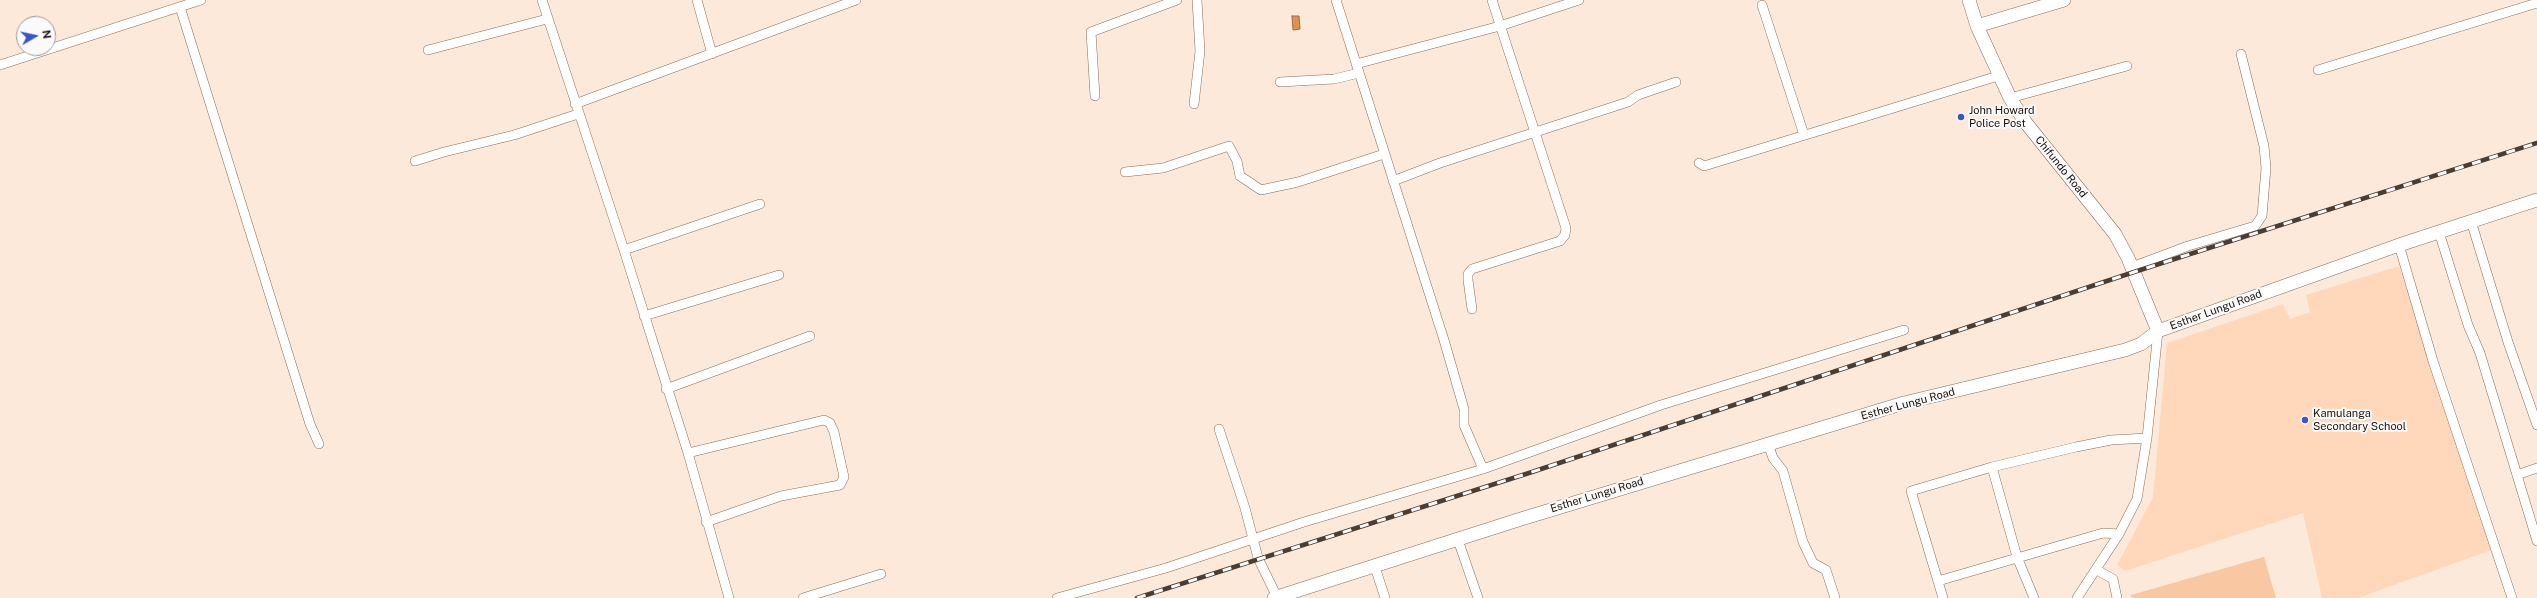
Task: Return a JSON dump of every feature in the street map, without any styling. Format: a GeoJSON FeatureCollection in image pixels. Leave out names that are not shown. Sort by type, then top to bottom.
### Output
{"type":"FeatureCollection","features":[{"type":"Feature","properties":{"kind":"street"},"geometry":{"type":"LineString","coordinates":[[0,64],[201,0]]}},
{"type":"Feature","properties":{"kind":"street"},"geometry":{"type":"LineString","coordinates":[[542,0],[578,114],[624,250],[666,389],[688,453],[706,522],[729,598]]}},
{"type":"Feature","properties":{"kind":"street"},"geometry":{"type":"LineString","coordinates":[[697,0],[712,54]]}},
{"type":"Feature","properties":{"kind":"street"},"geometry":{"type":"LineString","coordinates":[[575,104],[856,0]]}},
{"type":"Feature","properties":{"kind":"street"},"geometry":{"type":"LineString","coordinates":[[1095,96],[1092,32],[1178,0]]}},
{"type":"Feature","properties":{"kind":"street"},"geometry":{"type":"LineString","coordinates":[[1194,104],[1200,51],[1197,0]]}},
{"type":"Feature","properties":{"kind":"street"},"geometry":{"type":"LineString","coordinates":[[1336,0],[1384,154],[1394,181],[1464,409],[1464,425],[1483,469]]}},
{"type":"Feature","properties":{"kind":"street"},"geometry":{"type":"LineString","coordinates":[[1472,309],[1468,274],[1472,269],[1560,240],[1566,235],[1566,228],[1537,132],[1492,0]]}},
{"type":"Feature","properties":{"kind":"street"},"geometry":{"type":"LineString","coordinates":[[1280,82],[1334,79],[1358,68],[1500,26],[1579,0]]}},
{"type":"Feature","properties":{"kind":"street","name":"Chifundo Road"},"geometry":{"type":"LineString","coordinates":[[1969,0],[1977,26],[1998,76],[2010,98],[2026,123],[2115,234],[2132,267],[2158,331]]}},
{"type":"Feature","properties":{"kind":"street"},"geometry":{"type":"LineString","coordinates":[[1977,26],[2064,0]]}},
{"type":"Feature","properties":{"kind":"street"},"geometry":{"type":"LineString","coordinates":[[2318,70],[2537,3]]}},
{"type":"Feature","properties":{"kind":"street"},"geometry":{"type":"LineString","coordinates":[[1762,5],[1804,135]]}},
{"type":"Feature","properties":{"kind":"street"},"geometry":{"type":"LineString","coordinates":[[180,7],[310,424],[319,444]]}},
{"type":"Feature","properties":{"kind":"street"},"geometry":{"type":"LineString","coordinates":[[428,50],[547,19]]}},
{"type":"Feature","properties":{"kind":"street"},"geometry":{"type":"LineString","coordinates":[[2132,267],[2188,246],[2255,226],[2262,216],[2266,168],[2264,146],[2241,54]]}},
{"type":"Feature","properties":{"kind":"street"},"geometry":{"type":"LineString","coordinates":[[2010,98],[2127,66]]}},
{"type":"Feature","properties":{"kind":"street"},"geometry":{"type":"LineString","coordinates":[[1699,162],[1704,166],[1998,76]]}},
{"type":"Feature","properties":{"kind":"street"},"geometry":{"type":"LineString","coordinates":[[1394,181],[1440,163],[1628,102],[1638,95],[1676,82]]}},
{"type":"Feature","properties":{"kind":"street"},"geometry":{"type":"LineString","coordinates":[[415,161],[444,152],[502,138],[578,114]]}},
{"type":"Feature","properties":{"kind":"street"},"geometry":{"type":"LineString","coordinates":[[1125,172],[1163,168],[1228,146],[1237,161],[1240,176],[1261,190],[1298,182],[1384,154]]}},
{"type":"Feature","properties":{"kind":"street","name":"Esther Lungu Road"},"geometry":{"type":"LineString","coordinates":[[1275,598],[1458,540],[1904,403],[2125,350],[2141,344],[2158,331],[2399,245],[2537,200]]}},
{"type":"Feature","properties":{"kind":"street"},"geometry":{"type":"LineString","coordinates":[[624,250],[760,204]]}},
{"type":"Feature","properties":{"kind":"street"},"geometry":{"type":"LineString","coordinates":[[2471,221],[2508,342],[2537,425]]}},
{"type":"Feature","properties":{"kind":"street"},"geometry":{"type":"LineString","coordinates":[[2439,232],[2468,325],[2480,353],[2537,541]]}},
{"type":"Feature","properties":{"kind":"street"},"geometry":{"type":"LineString","coordinates":[[2399,245],[2435,368],[2512,598]]}},
{"type":"Feature","properties":{"kind":"street"},"geometry":{"type":"LineString","coordinates":[[644,316],[779,275]]}},
{"type":"Feature","properties":{"kind":"street"},"geometry":{"type":"LineString","coordinates":[[1057,598],[1166,568],[1252,539],[1483,469],[1661,405],[1904,330]]}},
{"type":"Feature","properties":{"kind":"street"},"geometry":{"type":"LineString","coordinates":[[2077,598],[2097,570],[2119,534],[2136,499],[2147,438],[2158,331]]}},
{"type":"Feature","properties":{"kind":"street"},"geometry":{"type":"LineString","coordinates":[[666,389],[810,336]]}},
{"type":"Feature","properties":{"kind":"street"},"geometry":{"type":"LineString","coordinates":[[688,453],[824,420],[830,423],[834,432],[844,477],[840,484],[781,496],[706,522]]}},
{"type":"Feature","properties":{"kind":"street"},"geometry":{"type":"LineString","coordinates":[[1219,429],[1245,508],[1258,558],[1275,598]]}},
{"type":"Feature","properties":{"kind":"street"},"geometry":{"type":"LineString","coordinates":[[1943,598],[1911,491],[1992,467],[2097,443],[2147,438]]}},
{"type":"Feature","properties":{"kind":"street"},"geometry":{"type":"LineString","coordinates":[[1768,444],[1773,458],[1783,471],[1803,542],[1813,563],[1826,570],[1835,598]]}},
{"type":"Feature","properties":{"kind":"street"},"geometry":{"type":"LineString","coordinates":[[1992,467],[2017,557],[2034,598]]}},
{"type":"Feature","properties":{"kind":"street"},"geometry":{"type":"LineString","coordinates":[[2517,475],[2537,468]]}},
{"type":"Feature","properties":{"kind":"street"},"geometry":{"type":"LineString","coordinates":[[1938,581],[2103,533],[2119,534]]}},
{"type":"Feature","properties":{"kind":"street"},"geometry":{"type":"LineString","coordinates":[[1458,540],[1478,598]]}},
{"type":"Feature","properties":{"kind":"street"},"geometry":{"type":"LineString","coordinates":[[1375,567],[1386,598]]}},
{"type":"Feature","properties":{"kind":"street"},"geometry":{"type":"LineString","coordinates":[[2097,570],[2112,579],[2117,598]]}},
{"type":"Feature","properties":{"kind":"street"},"geometry":{"type":"LineString","coordinates":[[804,598],[881,574]]}},
{"type":"Feature","properties":{"kind":"shaded area"},"geometry":{"type":"Polygon","coordinates":[[[1292,16],[1299,16],[1300,29],[1293,30],[1292,16]]]}},
{"type":"Feature","properties":{"kind":"shaded area","name":"Kamulanga Secondary School"},"geometry":{"type":"Polygon","coordinates":[[[2399,266],[2491,550],[2358,598],[2322,598],[2303,513],[2125,571],[2117,565],[2153,497],[2167,343],[2283,304],[2290,319],[2310,312],[2306,295],[2399,266]]]}},
{"type":"Feature","properties":{"kind":"shaded area"},"geometry":{"type":"Polygon","coordinates":[[[2264,557],[2276,598],[2132,598],[2131,595],[2264,557]]]}},
{"type":"Feature","properties":{"kind":"railway"},"geometry":{"type":"LineString","coordinates":[[1137,598],[1529,473],[2134,272],[2537,143]]}},
{"type":"Feature","properties":{"kind":"place","name":"John Howard Police Post"},"geometry":{"type":"Point","coordinates":[1961,117]}},
{"type":"Feature","properties":{"kind":"place","name":"Kamulanga Secondary School"},"geometry":{"type":"Point","coordinates":[2305,420]}}]}
